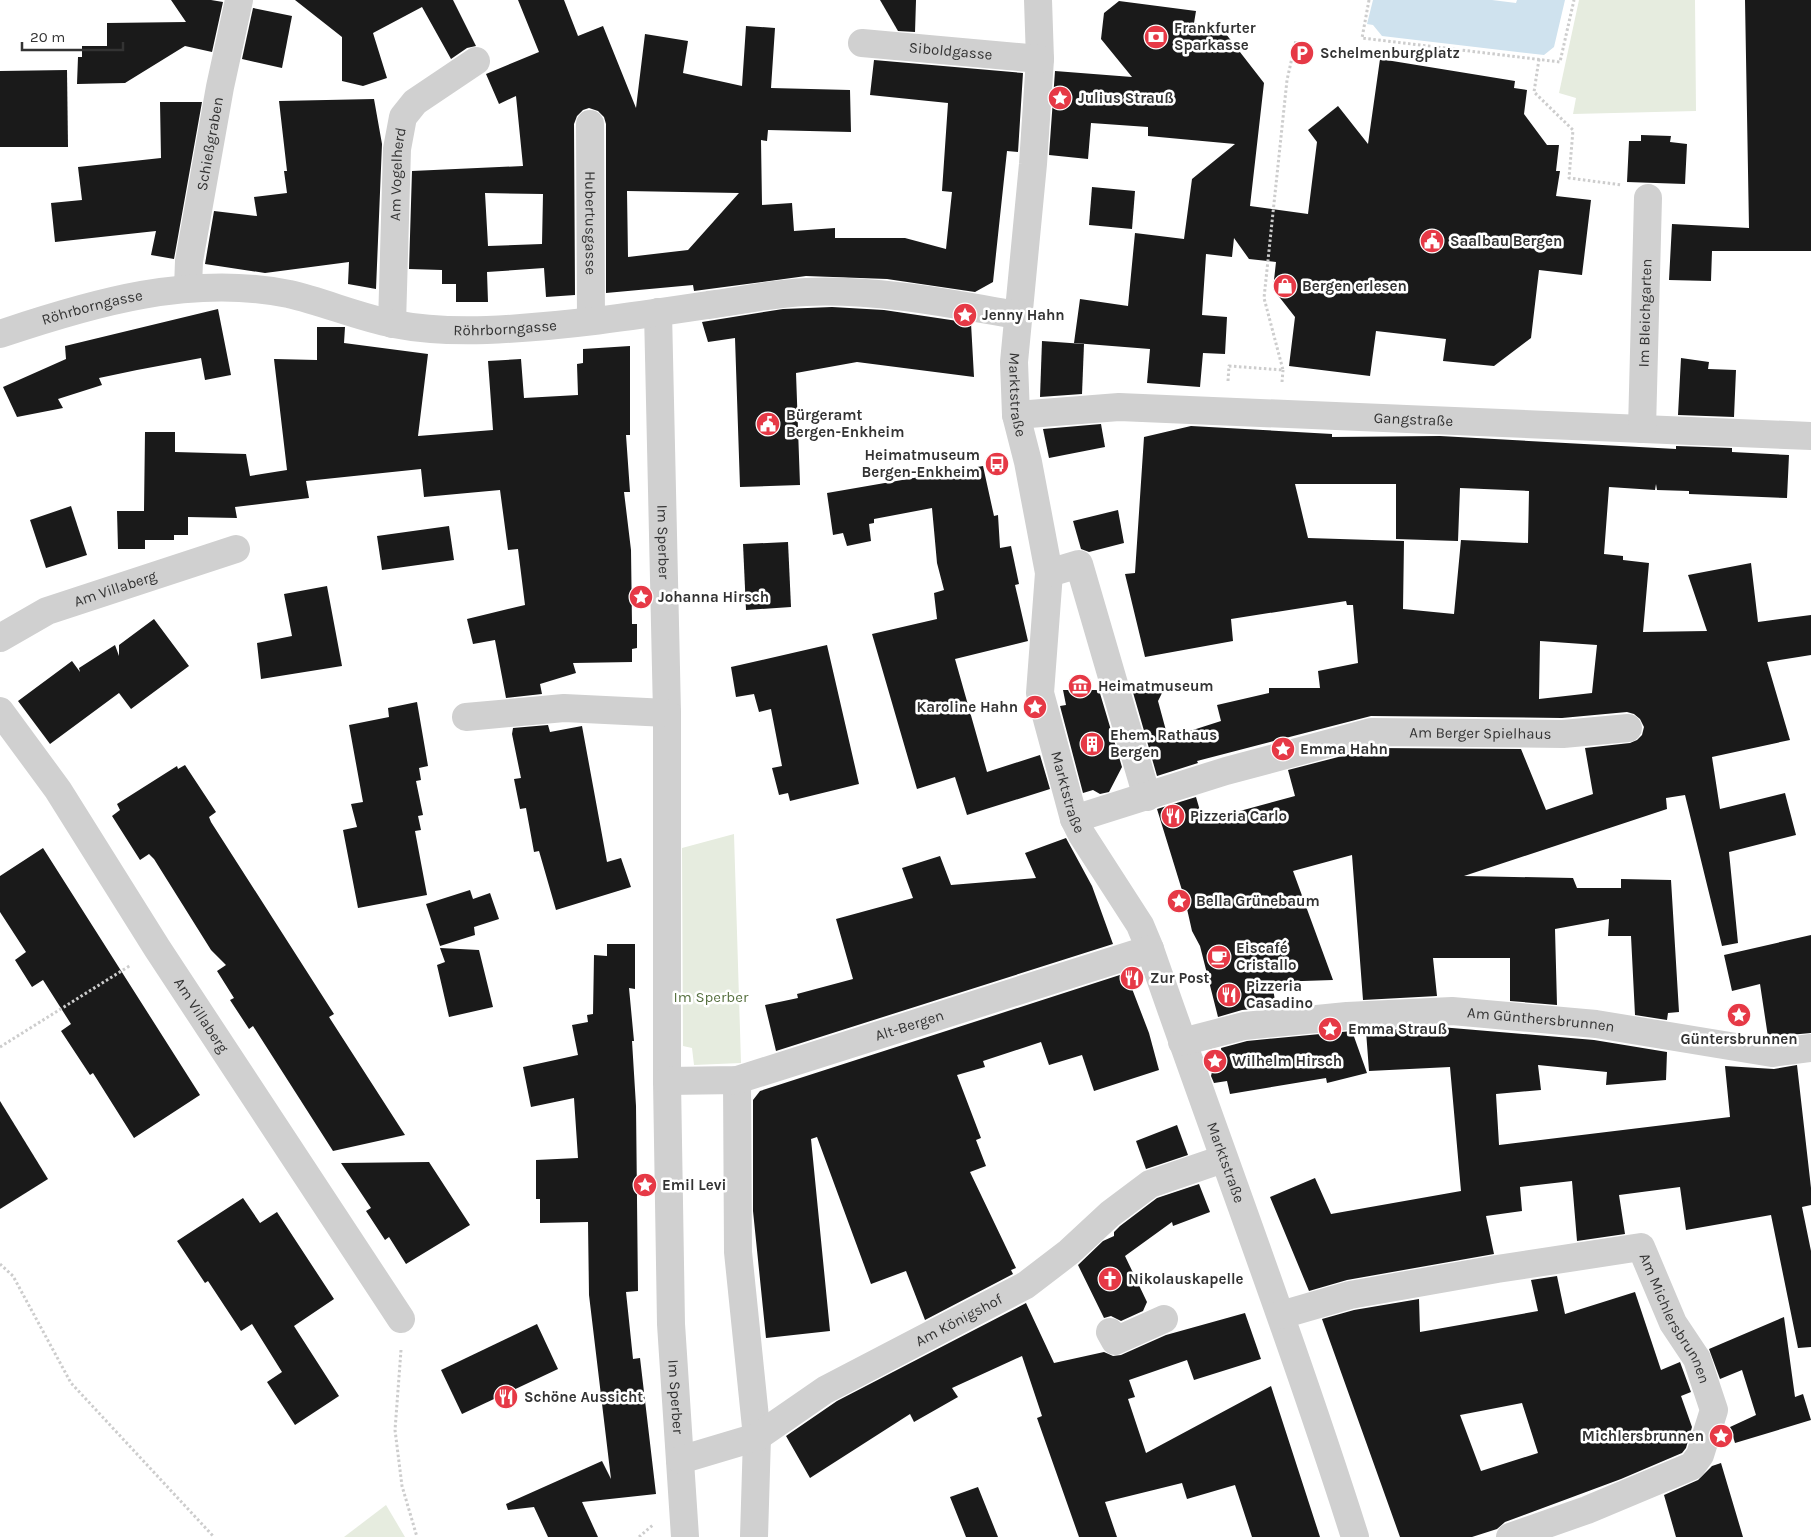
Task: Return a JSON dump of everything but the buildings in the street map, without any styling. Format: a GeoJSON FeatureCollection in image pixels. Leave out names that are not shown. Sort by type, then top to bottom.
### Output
{"type":"FeatureCollection","features":[{"type":"Feature","properties":{"kind":"street","name":"Schießgraben"},"geometry":{"type":"LineString","coordinates":[[188,288],[189,261],[215,116],[239,0]]}},
{"type":"Feature","properties":{"kind":"street","name":"Marktstraße"},"geometry":{"type":"LineString","coordinates":[[1038,0],[1040,59],[1033,164],[1017,315],[1014,362],[1016,415],[1028,462],[1049,573],[1040,693],[1074,819],[1082,835],[1140,925],[1150,949],[1223,1159],[1281,1315],[1354,1537]]}},
{"type":"Feature","properties":{"kind":"street","name":"Siboldgasse"},"geometry":{"type":"LineString","coordinates":[[862,43],[1040,59]]}},
{"type":"Feature","properties":{"kind":"street","name":"Am Vogelherd"},"geometry":{"type":"LineString","coordinates":[[392,324],[397,149],[403,117],[415,102],[476,61]]}},
{"type":"Feature","properties":{"kind":"street","name":"Hubertusgasse"},"geometry":{"type":"LineString","coordinates":[[590,124],[591,321]]}},
{"type":"Feature","properties":{"kind":"street","name":"Im Bleichgarten"},"geometry":{"type":"LineString","coordinates":[[1642,429],[1648,198]]}},
{"type":"Feature","properties":{"kind":"street","name":"Röhrborngasse"},"geometry":{"type":"LineString","coordinates":[[0,334],[56,315],[141,295],[188,288],[243,288],[289,294],[392,324],[426,329],[486,330],[591,321],[804,292],[878,293],[1017,315]]}},
{"type":"Feature","properties":{"kind":"street","name":"Im Sperber"},"geometry":{"type":"LineString","coordinates":[[658,312],[667,713],[667,1081],[671,1324],[685,1537]]}},
{"type":"Feature","properties":{"kind":"street","name":"Gangstraße"},"geometry":{"type":"LineString","coordinates":[[1016,415],[1119,407],[1811,436]]}},
{"type":"Feature","properties":{"kind":"street","name":"Am Villaberg"},"geometry":{"type":"LineString","coordinates":[[0,638],[47,611],[236,549]]}},
{"type":"Feature","properties":{"kind":"street"},"geometry":{"type":"LineString","coordinates":[[1049,573],[1079,564],[1147,796]]}},
{"type":"Feature","properties":{"kind":"street"},"geometry":{"type":"LineString","coordinates":[[466,717],[564,708],[667,713]]}},
{"type":"Feature","properties":{"kind":"street","name":"Am Villaberg"},"geometry":{"type":"LineString","coordinates":[[0,711],[58,790],[157,948],[401,1319]]}},
{"type":"Feature","properties":{"kind":"street","name":"Am Berger Spielhaus"},"geometry":{"type":"LineString","coordinates":[[1074,819],[1226,771],[1371,732],[1563,734],[1628,728]]}},
{"type":"Feature","properties":{"kind":"street","name":"Alt-Bergen"},"geometry":{"type":"LineString","coordinates":[[667,1081],[737,1080],[1150,949]]}},
{"type":"Feature","properties":{"kind":"street","name":"Am Günthersbrunnen"},"geometry":{"type":"LineString","coordinates":[[1182,1042],[1244,1026],[1347,1016],[1452,1011],[1596,1024],[1772,1053],[1811,1048]]}},
{"type":"Feature","properties":{"kind":"street"},"geometry":{"type":"LineString","coordinates":[[737,1080],[738,1252],[757,1437],[754,1537]]}},
{"type":"Feature","properties":{"kind":"street","name":"Am Königshof"},"geometry":{"type":"LineString","coordinates":[[680,1460],[757,1437],[825,1390],[1026,1285],[1069,1252],[1110,1214],[1150,1184],[1223,1159]]}},
{"type":"Feature","properties":{"kind":"street","name":"Am Michlersbrunnen"},"geometry":{"type":"LineString","coordinates":[[1281,1315],[1350,1295],[1497,1268],[1641,1247],[1673,1323],[1697,1359],[1714,1410],[1700,1455],[1692,1466],[1587,1510],[1510,1537]]}},
{"type":"Feature","properties":{"kind":"street"},"geometry":{"type":"LineString","coordinates":[[1110,1332],[1116,1341],[1164,1319]]}},
{"type":"Feature","properties":{"kind":"path"},"geometry":{"type":"LineString","coordinates":[[1369,0],[1362,38],[1560,62],[1574,0]]}},
{"type":"Feature","properties":{"kind":"path"},"geometry":{"type":"LineString","coordinates":[[1226,412],[1229,366],[1283,370],[1264,298],[1286,80],[1296,40]]}},
{"type":"Feature","properties":{"kind":"path"},"geometry":{"type":"LineString","coordinates":[[1539,59],[1534,92],[1573,130],[1569,178],[1623,185],[1648,198]]}},
{"type":"Feature","properties":{"kind":"path"},"geometry":{"type":"LineString","coordinates":[[0,1047],[157,948]]}},
{"type":"Feature","properties":{"kind":"path"},"geometry":{"type":"LineString","coordinates":[[0,1264],[13,1276],[71,1383],[214,1537]]}},
{"type":"Feature","properties":{"kind":"path"},"geometry":{"type":"LineString","coordinates":[[401,1319],[401,1356],[395,1430],[402,1486],[417,1537]]}},
{"type":"Feature","properties":{"kind":"green space"},"geometry":{"type":"Polygon","coordinates":[[[1579,0],[1695,0],[1696,111],[1573,114],[1576,98],[1559,93],[1579,0]]]}},
{"type":"Feature","properties":{"kind":"green space","name":"Im Sperber"},"geometry":{"type":"Polygon","coordinates":[[[734,834],[741,1063],[694,1065],[692,1048],[683,1046],[682,848],[734,834]]]}},
{"type":"Feature","properties":{"kind":"green space"},"geometry":{"type":"Polygon","coordinates":[[[386,1505],[405,1537],[344,1537],[386,1505]]]}},
{"type":"Feature","properties":{"kind":"water"},"geometry":{"type":"Polygon","coordinates":[[[1373,0],[1492,0],[1516,3],[1517,0],[1565,0],[1554,47],[1544,55],[1382,36],[1373,25],[1367,24],[1373,0]]]}},
{"type":"Feature","properties":{"kind":"place","name":"Frankfurter Sparkasse"},"geometry":{"type":"Point","coordinates":[1156,37]}},
{"type":"Feature","properties":{"kind":"place","name":"Schelmenburgplatz"},"geometry":{"type":"Point","coordinates":[1302,53]}},
{"type":"Feature","properties":{"kind":"place","name":"Julius Strauß"},"geometry":{"type":"Point","coordinates":[1060,98]}},
{"type":"Feature","properties":{"kind":"place","name":"Saalbau Bergen"},"geometry":{"type":"Point","coordinates":[1432,241]}},
{"type":"Feature","properties":{"kind":"place","name":"Bergen erlesen"},"geometry":{"type":"Point","coordinates":[1285,286]}},
{"type":"Feature","properties":{"kind":"place","name":"Jenny Hahn"},"geometry":{"type":"Point","coordinates":[965,315]}},
{"type":"Feature","properties":{"kind":"place","name":"Bürgeramt Bergen-Enkheim"},"geometry":{"type":"Point","coordinates":[768,424]}},
{"type":"Feature","properties":{"kind":"place","name":"Heimatmuseum Bergen-Enkheim"},"geometry":{"type":"Point","coordinates":[997,464]}},
{"type":"Feature","properties":{"kind":"place","name":"Johanna Hirsch"},"geometry":{"type":"Point","coordinates":[641,597]}},
{"type":"Feature","properties":{"kind":"place","name":"Heimatmuseum"},"geometry":{"type":"Point","coordinates":[1080,686]}},
{"type":"Feature","properties":{"kind":"place","name":"Karoline Hahn"},"geometry":{"type":"Point","coordinates":[1035,707]}},
{"type":"Feature","properties":{"kind":"place","name":"Ehem. Rathaus Bergen"},"geometry":{"type":"Point","coordinates":[1092,744]}},
{"type":"Feature","properties":{"kind":"place","name":"Emma Hahn"},"geometry":{"type":"Point","coordinates":[1283,749]}},
{"type":"Feature","properties":{"kind":"place","name":"Pizzeria Carlo"},"geometry":{"type":"Point","coordinates":[1173,816]}},
{"type":"Feature","properties":{"kind":"place","name":"Bella Grünebaum"},"geometry":{"type":"Point","coordinates":[1179,901]}},
{"type":"Feature","properties":{"kind":"place","name":"Eiscafé Cristallo"},"geometry":{"type":"Point","coordinates":[1219,957]}},
{"type":"Feature","properties":{"kind":"place","name":"Zur Post"},"geometry":{"type":"Point","coordinates":[1132,978]}},
{"type":"Feature","properties":{"kind":"place","name":"Pizzeria Casadino"},"geometry":{"type":"Point","coordinates":[1229,995]}},
{"type":"Feature","properties":{"kind":"place","name":"Güntersbrunnen"},"geometry":{"type":"Point","coordinates":[1739,1015]}},
{"type":"Feature","properties":{"kind":"place","name":"Emma Strauß"},"geometry":{"type":"Point","coordinates":[1330,1029]}},
{"type":"Feature","properties":{"kind":"place","name":"Wilhelm Hirsch"},"geometry":{"type":"Point","coordinates":[1215,1061]}},
{"type":"Feature","properties":{"kind":"place","name":"Emil Levi"},"geometry":{"type":"Point","coordinates":[645,1185]}},
{"type":"Feature","properties":{"kind":"place","name":"Nikolauskapelle"},"geometry":{"type":"Point","coordinates":[1110,1279]}},
{"type":"Feature","properties":{"kind":"place","name":"Schöne Aussicht"},"geometry":{"type":"Point","coordinates":[506,1397]}},
{"type":"Feature","properties":{"kind":"place","name":"Michlersbrunnen"},"geometry":{"type":"Point","coordinates":[1721,1436]}}]}
